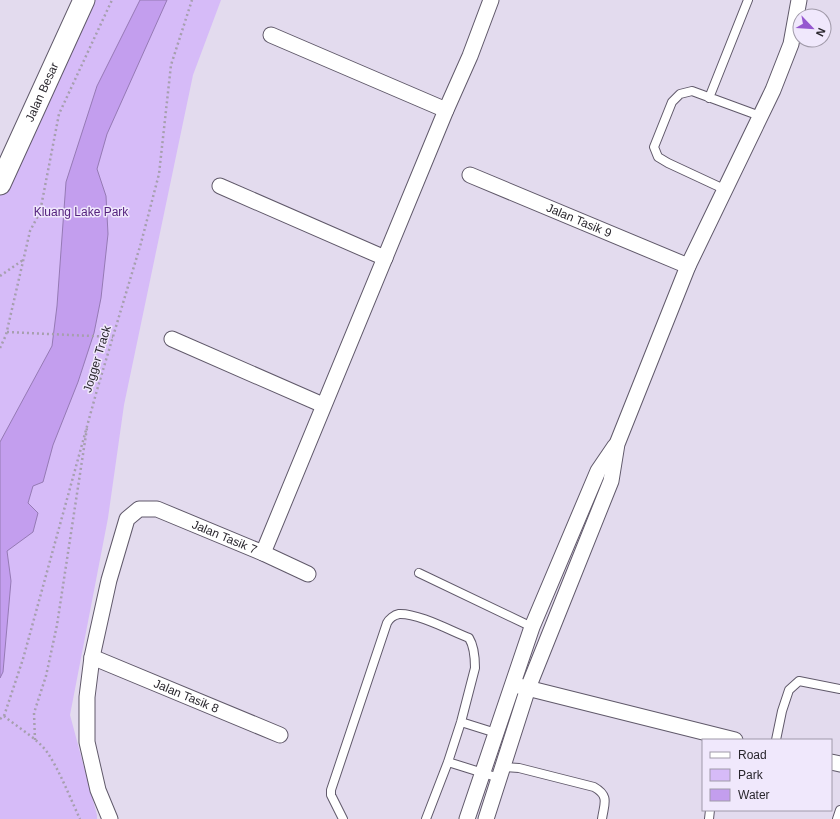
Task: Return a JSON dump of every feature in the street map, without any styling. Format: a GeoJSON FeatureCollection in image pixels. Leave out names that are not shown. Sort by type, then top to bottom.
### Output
{"type":"FeatureCollection","features":[{"type":"Feature","properties":{"kind":"main road","name":"Jalan Besar"},"geometry":{"type":"LineString","coordinates":[[0,184],[84,0]]}},
{"type":"Feature","properties":{"kind":"street"},"geometry":{"type":"LineString","coordinates":[[263,553],[323,405],[470,56],[491,0]]}},
{"type":"Feature","properties":{"kind":"street"},"geometry":{"type":"LineString","coordinates":[[486,819],[528,688],[611,481],[617,444],[688,266],[773,90],[791,44],[799,0]]}},
{"type":"Feature","properties":{"kind":"street"},"geometry":{"type":"LineString","coordinates":[[271,35],[446,110]]}},
{"type":"Feature","properties":{"kind":"street","name":"Jalan Tasik 9"},"geometry":{"type":"LineString","coordinates":[[470,175],[688,266]]}},
{"type":"Feature","properties":{"kind":"street"},"geometry":{"type":"LineString","coordinates":[[220,186],[385,258]]}},
{"type":"Feature","properties":{"kind":"street"},"geometry":{"type":"LineString","coordinates":[[172,339],[323,405]]}},
{"type":"Feature","properties":{"kind":"street"},"geometry":{"type":"LineString","coordinates":[[467,819],[532,627],[598,471],[617,444]]}},
{"type":"Feature","properties":{"kind":"street","name":"Jalan Tasik 7"},"geometry":{"type":"LineString","coordinates":[[92,657],[109,580],[127,520],[139,509],[157,509],[263,553],[308,574]]}},
{"type":"Feature","properties":{"kind":"street"},"geometry":{"type":"LineString","coordinates":[[92,657],[87,697],[87,742],[98,790],[110,819]]}},
{"type":"Feature","properties":{"kind":"street","name":"Jalan Tasik 8"},"geometry":{"type":"LineString","coordinates":[[92,657],[280,735]]}},
{"type":"Feature","properties":{"kind":"street"},"geometry":{"type":"LineString","coordinates":[[513,684],[730,739]]}},
{"type":"Feature","properties":{"kind":"lane"},"geometry":{"type":"LineString","coordinates":[[709,98],[748,0]]}},
{"type":"Feature","properties":{"kind":"lane"},"geometry":{"type":"LineString","coordinates":[[726,190],[658,157],[654,147],[672,102],[680,94],[692,91],[760,116]]}},
{"type":"Feature","properties":{"kind":"lane"},"geometry":{"type":"LineString","coordinates":[[419,573],[532,627]]}},
{"type":"Feature","properties":{"kind":"lane"},"geometry":{"type":"LineString","coordinates":[[343,819],[331,794],[331,790],[388,620],[395,615],[414,616],[469,638],[472,643],[475,668],[461,722],[448,762],[426,819]]}},
{"type":"Feature","properties":{"kind":"lane"},"geometry":{"type":"LineString","coordinates":[[776,739],[782,710],[789,690],[800,681],[840,689]]}},
{"type":"Feature","properties":{"kind":"lane"},"geometry":{"type":"LineString","coordinates":[[461,722],[496,733]]}},
{"type":"Feature","properties":{"kind":"lane"},"geometry":{"type":"LineString","coordinates":[[448,762],[483,773],[500,773],[519,768],[594,787],[602,792],[605,799],[602,819]]}},
{"type":"Feature","properties":{"kind":"lane"},"geometry":{"type":"LineString","coordinates":[[838,819],[840,810]]}},
{"type":"Feature","properties":{"kind":"path"},"geometry":{"type":"LineString","coordinates":[[0,348],[6,332],[30,231],[40,212],[59,114],[112,0]]}},
{"type":"Feature","properties":{"kind":"path","name":"Jogger Track"},"geometry":{"type":"LineString","coordinates":[[4,716],[23,659],[89,415],[141,243],[159,174],[171,65],[192,0]]}},
{"type":"Feature","properties":{"kind":"path"},"geometry":{"type":"LineString","coordinates":[[0,276],[23,260]]}},
{"type":"Feature","properties":{"kind":"path"},"geometry":{"type":"LineString","coordinates":[[6,332],[113,337]]}},
{"type":"Feature","properties":{"kind":"path"},"geometry":{"type":"LineString","coordinates":[[35,740],[34,713],[46,676],[57,625],[89,415]]}},
{"type":"Feature","properties":{"kind":"path"},"geometry":{"type":"LineString","coordinates":[[0,719],[4,716],[35,740],[46,752],[60,776],[80,819]]}},
{"type":"Feature","properties":{"kind":"green space","name":"Kluang Lake Park"},"geometry":{"type":"Polygon","coordinates":[[[92,0],[221,0],[193,75],[124,405],[108,518],[70,715],[97,819],[0,819],[0,194],[92,0]]]}},
{"type":"Feature","properties":{"kind":"water"},"geometry":{"type":"Polygon","coordinates":[[[140,0],[167,0],[107,134],[97,169],[106,196],[108,234],[101,298],[94,333],[78,382],[53,445],[43,482],[33,486],[28,503],[38,513],[33,532],[7,551],[11,581],[3,672],[0,678],[0,442],[52,346],[57,306],[66,182],[97,86],[140,0]]]}}]}
